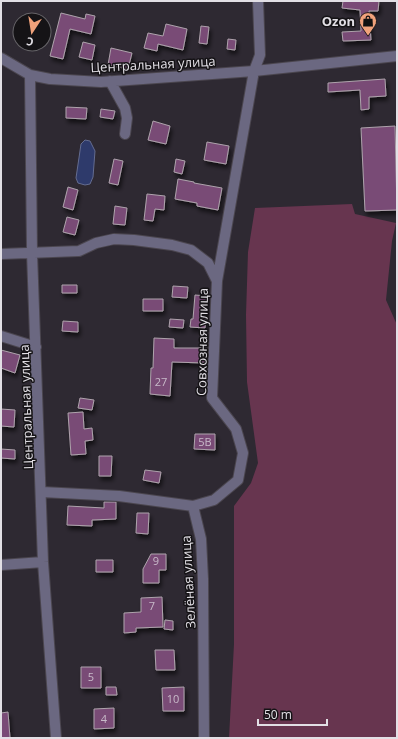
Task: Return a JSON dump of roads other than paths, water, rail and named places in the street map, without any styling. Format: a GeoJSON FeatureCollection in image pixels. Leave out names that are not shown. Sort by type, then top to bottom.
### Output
{"type":"FeatureCollection","features":[{"type":"Feature","properties":{"kind":"street"},"geometry":{"type":"LineString","coordinates":[[217,281],[254,71],[260,55],[258,1]]}},
{"type":"Feature","properties":{"kind":"street","name":"Центральная улица"},"geometry":{"type":"LineString","coordinates":[[1,58],[30,75],[50,78],[110,81],[254,71],[397,56]]}},
{"type":"Feature","properties":{"kind":"street","name":"Центральная улица"},"geometry":{"type":"LineString","coordinates":[[30,75],[32,253],[44,562],[56,738]]}},
{"type":"Feature","properties":{"kind":"street"},"geometry":{"type":"LineString","coordinates":[[110,81],[125,108],[127,118],[125,134]]}},
{"type":"Feature","properties":{"kind":"street","name":"Совхозная улица"},"geometry":{"type":"LineString","coordinates":[[1,254],[79,251],[114,239],[172,245],[191,250],[208,263],[217,281],[212,398],[236,429],[243,453],[238,480],[214,500],[193,506]]}},
{"type":"Feature","properties":{"kind":"street"},"geometry":{"type":"LineString","coordinates":[[1,336],[36,347]]}},
{"type":"Feature","properties":{"kind":"street"},"geometry":{"type":"LineString","coordinates":[[42,492],[119,496],[193,506]]}},
{"type":"Feature","properties":{"kind":"street","name":"Зелёная улица"},"geometry":{"type":"LineString","coordinates":[[193,506],[201,539],[203,579],[204,738]]}},
{"type":"Feature","properties":{"kind":"street"},"geometry":{"type":"LineString","coordinates":[[1,565],[44,562]]}},
{"type":"Feature","properties":{"kind":"water"},"geometry":{"type":"Polygon","coordinates":[[[85,140],[90,141],[95,151],[93,177],[90,184],[85,185],[78,183],[76,178],[81,144],[85,140]]]}},
{"type":"Feature","properties":{"kind":"place","name":"Ozon"},"geometry":{"type":"Point","coordinates":[368,36]}}]}
